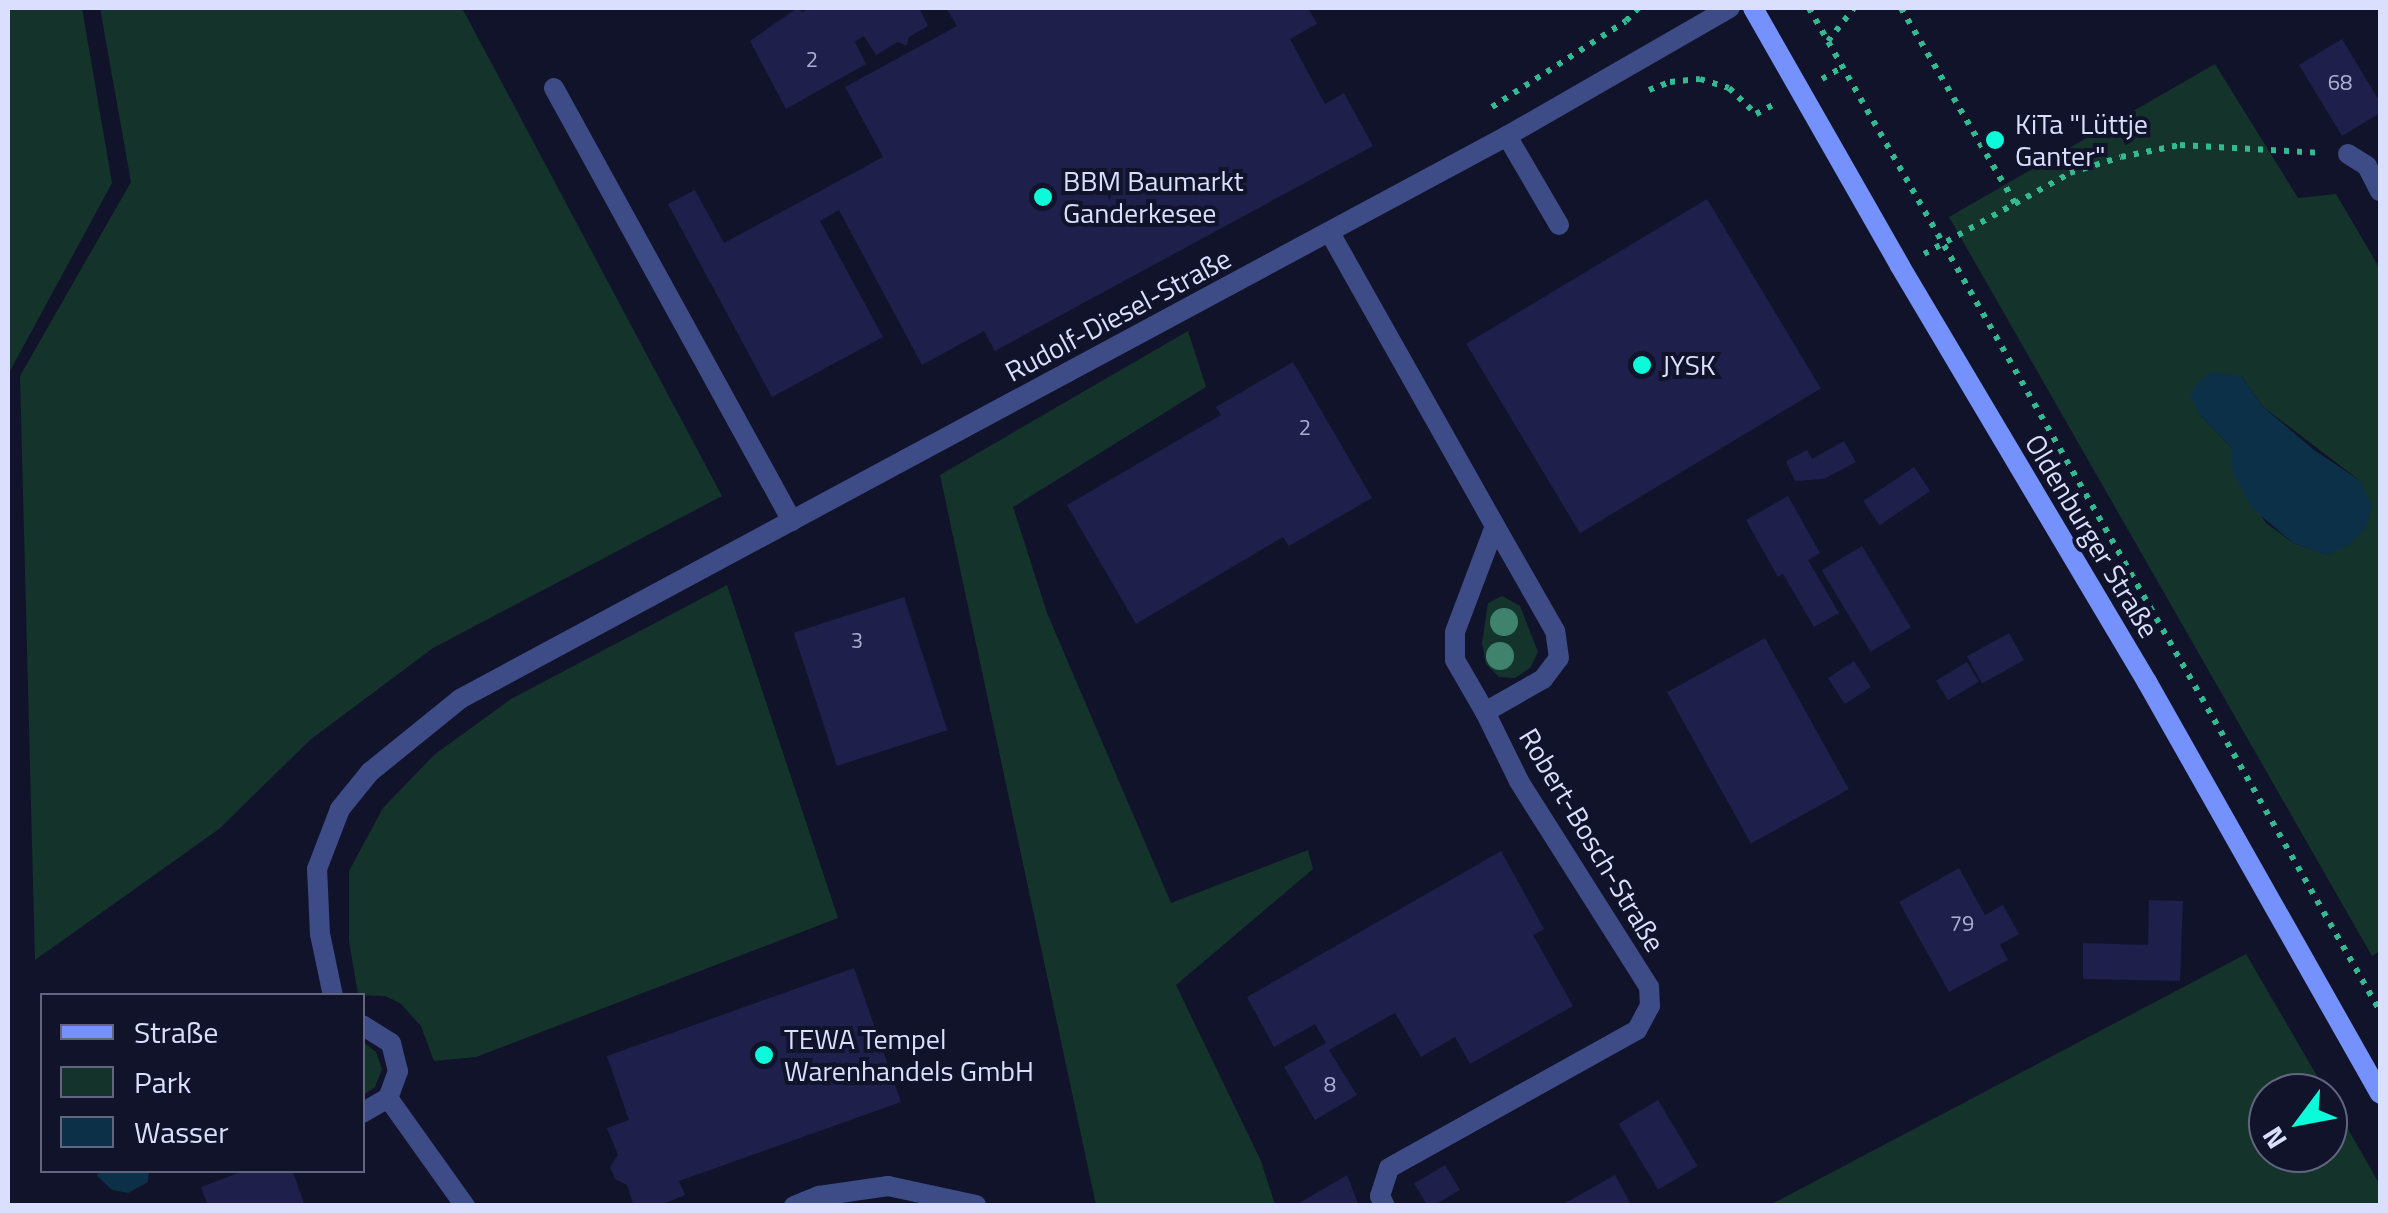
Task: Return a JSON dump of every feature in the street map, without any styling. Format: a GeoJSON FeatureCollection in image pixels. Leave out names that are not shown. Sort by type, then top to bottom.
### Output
{"type":"FeatureCollection","features":[{"type":"Feature","properties":{"kind":"main road","name":"Oldenburger Straße"},"geometry":{"type":"LineString","coordinates":[[1754,8],[1900,266],[2147,682],[2380,1094]]}},
{"type":"Feature","properties":{"kind":"street","name":"Rudolf-Diesel-Straße"},"geometry":{"type":"LineString","coordinates":[[332,993],[320,934],[317,869],[340,809],[370,772],[460,699],[1330,233],[1730,8]]}},
{"type":"Feature","properties":{"kind":"street"},"geometry":{"type":"LineString","coordinates":[[554,88],[792,522]]}},
{"type":"Feature","properties":{"kind":"street"},"geometry":{"type":"LineString","coordinates":[[1507,136],[1558,225]]}},
{"type":"Feature","properties":{"kind":"street"},"geometry":{"type":"LineString","coordinates":[[2348,154],[2374,158],[2380,190]]}},
{"type":"Feature","properties":{"kind":"street","name":"Robert-Bosch-Straße"},"geometry":{"type":"LineString","coordinates":[[1330,233],[1555,631],[1558,658],[1543,678],[1485,712]]}},
{"type":"Feature","properties":{"kind":"street","name":"Robert-Bosch-Straße"},"geometry":{"type":"LineString","coordinates":[[1384,1206],[1380,1196],[1389,1168],[1637,1030],[1650,1006],[1649,987],[1519,781],[1456,660],[1455,632],[1495,526]]}},
{"type":"Feature","properties":{"kind":"street"},"geometry":{"type":"LineString","coordinates":[[365,1026],[380,1033],[397,1057],[396,1085],[388,1098],[365,1111]]}},
{"type":"Feature","properties":{"kind":"street"},"geometry":{"type":"LineString","coordinates":[[388,1098],[466,1206]]}},
{"type":"Feature","properties":{"kind":"street"},"geometry":{"type":"LineString","coordinates":[[794,1206],[819,1196],[888,1186],[976,1205]]}},
{"type":"Feature","properties":{"kind":"path"},"geometry":{"type":"LineString","coordinates":[[1492,107],[1626,21],[1638,8]]}},
{"type":"Feature","properties":{"kind":"path"},"geometry":{"type":"LineString","coordinates":[[1810,8],[1946,241],[2380,1011]]}},
{"type":"Feature","properties":{"kind":"path"},"geometry":{"type":"LineString","coordinates":[[1828,41],[1854,8]]}},
{"type":"Feature","properties":{"kind":"path"},"geometry":{"type":"LineString","coordinates":[[1900,8],[2016,203]]}},
{"type":"Feature","properties":{"kind":"path"},"geometry":{"type":"LineString","coordinates":[[1639,94],[1670,82],[1700,79],[1728,88],[1756,114],[1843,67]]}},
{"type":"Feature","properties":{"kind":"path"},"geometry":{"type":"LineString","coordinates":[[1900,266],[2070,173],[2180,145],[2348,154]]}},
{"type":"Feature","properties":{"kind":"green space"},"geometry":{"type":"Polygon","coordinates":[[[8,8],[82,8],[112,183],[10,371],[8,572],[8,8]]]}},
{"type":"Feature","properties":{"kind":"green space"},"geometry":{"type":"Polygon","coordinates":[[[100,8],[462,8],[722,496],[433,648],[310,740],[219,829],[35,960],[20,376],[131,182],[100,8]]]}},
{"type":"Feature","properties":{"kind":"green space"},"geometry":{"type":"Polygon","coordinates":[[[2215,64],[2298,198],[2336,194],[2380,269],[2380,951],[2372,956],[1949,217],[2215,64]],[[2242,377],[2200,415],[2232,448],[2232,470],[2266,523],[2293,543],[2328,555],[2359,480],[2262,406],[2242,377]]]}},
{"type":"Feature","properties":{"kind":"green space"},"geometry":{"type":"Polygon","coordinates":[[[1188,331],[1206,387],[1013,507],[1047,613],[1171,903],[1308,850],[1313,869],[1176,985],[1261,1161],[1275,1205],[1096,1205],[940,475],[1188,331]]]}},
{"type":"Feature","properties":{"kind":"green space"},"geometry":{"type":"Polygon","coordinates":[[[727,585],[838,918],[476,1057],[434,1061],[421,1026],[400,1003],[385,996],[358,993],[349,941],[349,871],[383,808],[434,755],[511,699],[727,585]]]}},
{"type":"Feature","properties":{"kind":"green space"},"geometry":{"type":"Polygon","coordinates":[[[1502,596],[1520,606],[1538,652],[1530,668],[1515,678],[1499,677],[1486,664],[1482,643],[1488,603],[1502,596]]]}},
{"type":"Feature","properties":{"kind":"green space"},"geometry":{"type":"Polygon","coordinates":[[[2246,954],[2315,1073],[2248,1073],[2248,1173],[2348,1173],[2348,1129],[2380,1185],[2380,1205],[1770,1205],[2246,954]]]}},
{"type":"Feature","properties":{"kind":"green space"},"geometry":{"type":"Polygon","coordinates":[[[365,1044],[376,1052],[382,1069],[375,1087],[365,1094],[365,1044]]]}},
{"type":"Feature","properties":{"kind":"water"},"geometry":{"type":"Polygon","coordinates":[[[2212,372],[2242,377],[2262,406],[2314,450],[2359,480],[2372,505],[2365,529],[2349,545],[2327,555],[2293,543],[2252,508],[2232,470],[2232,448],[2200,415],[2190,396],[2199,381],[2212,372]]]}},
{"type":"Feature","properties":{"kind":"water"},"geometry":{"type":"Polygon","coordinates":[[[149,1173],[148,1182],[128,1193],[112,1190],[97,1176],[149,1173]]]}},
{"type":"Feature","properties":{"kind":"building"},"geometry":{"type":"Polygon","coordinates":[[[797,8],[802,12],[810,8],[919,8],[928,26],[909,37],[907,46],[898,42],[876,55],[864,36],[855,42],[866,64],[786,109],[750,41],[797,8]]]}},
{"type":"Feature","properties":{"kind":"building","name":"BBM Baumarkt Ganderkesee"},"geometry":{"type":"Polygon","coordinates":[[[946,8],[1308,8],[1317,24],[1290,39],[1325,104],[1344,93],[1373,146],[995,351],[984,331],[922,365],[839,210],[820,221],[883,337],[772,397],[668,204],[695,190],[724,243],[883,157],[845,87],[957,26],[946,8]]]}},
{"type":"Feature","properties":{"kind":"building"},"geometry":{"type":"Polygon","coordinates":[[[2342,39],[2380,102],[2380,113],[2342,136],[2299,65],[2342,39]]]}},
{"type":"Feature","properties":{"kind":"building","name":"JYSK"},"geometry":{"type":"Polygon","coordinates":[[[1707,199],[1821,388],[1580,533],[1466,344],[1707,199]]]}},
{"type":"Feature","properties":{"kind":"building"},"geometry":{"type":"Polygon","coordinates":[[[1293,362],[1372,498],[1289,546],[1283,537],[1136,624],[1067,505],[1221,415],[1216,407],[1293,362]]]}},
{"type":"Feature","properties":{"kind":"building"},"geometry":{"type":"Polygon","coordinates":[[[1844,441],[1856,462],[1824,479],[1795,481],[1786,461],[1807,450],[1812,459],[1844,441]]]}},
{"type":"Feature","properties":{"kind":"building"},"geometry":{"type":"Polygon","coordinates":[[[1914,467],[1930,491],[1880,525],[1863,501],[1914,467]]]}},
{"type":"Feature","properties":{"kind":"building"},"geometry":{"type":"Polygon","coordinates":[[[1788,496],[1820,553],[1808,560],[1839,613],[1814,627],[1783,574],[1778,577],[1746,520],[1788,496]]]}},
{"type":"Feature","properties":{"kind":"building"},"geometry":{"type":"Polygon","coordinates":[[[1862,546],[1911,627],[1871,652],[1822,570],[1862,546]]]}},
{"type":"Feature","properties":{"kind":"building"},"geometry":{"type":"Polygon","coordinates":[[[904,597],[947,730],[837,766],[794,633],[904,597]]]}},
{"type":"Feature","properties":{"kind":"building"},"geometry":{"type":"Polygon","coordinates":[[[2009,633],[2024,660],[1982,683],[1967,656],[2009,633]]]}},
{"type":"Feature","properties":{"kind":"building"},"geometry":{"type":"Polygon","coordinates":[[[1765,638],[1849,789],[1751,844],[1667,692],[1765,638]]]}},
{"type":"Feature","properties":{"kind":"building"},"geometry":{"type":"Polygon","coordinates":[[[1854,661],[1871,687],[1845,704],[1828,678],[1854,661]]]}},
{"type":"Feature","properties":{"kind":"building"},"geometry":{"type":"Polygon","coordinates":[[[1967,662],[1979,682],[1948,700],[1936,681],[1967,662]]]}},
{"type":"Feature","properties":{"kind":"building"},"geometry":{"type":"Polygon","coordinates":[[[1501,851],[1544,929],[1533,935],[1573,1006],[1470,1064],[1455,1037],[1421,1057],[1395,1013],[1329,1050],[1357,1095],[1315,1120],[1284,1067],[1326,1043],[1315,1024],[1274,1047],[1247,997],[1501,851]]]}},
{"type":"Feature","properties":{"kind":"building"},"geometry":{"type":"Polygon","coordinates":[[[1959,868],[1985,915],[2003,905],[2019,934],[2000,945],[2008,960],[1949,992],[1899,902],[1959,868]]]}},
{"type":"Feature","properties":{"kind":"building"},"geometry":{"type":"Polygon","coordinates":[[[2149,900],[2183,901],[2180,981],[2083,979],[2083,943],[2148,945],[2149,900]]]}},
{"type":"Feature","properties":{"kind":"building"},"geometry":{"type":"Polygon","coordinates":[[[854,968],[901,1102],[679,1181],[685,1195],[658,1206],[633,1204],[627,1185],[615,1179],[610,1167],[618,1155],[607,1128],[629,1120],[607,1056],[854,968]]]}},
{"type":"Feature","properties":{"kind":"building"},"geometry":{"type":"Polygon","coordinates":[[[1658,1100],[1698,1166],[1658,1190],[1619,1124],[1658,1100]]]}},
{"type":"Feature","properties":{"kind":"building"},"geometry":{"type":"Polygon","coordinates":[[[1445,1165],[1460,1190],[1428,1206],[1414,1184],[1445,1165]]]}},
{"type":"Feature","properties":{"kind":"building"},"geometry":{"type":"Polygon","coordinates":[[[238,1173],[293,1173],[305,1206],[208,1206],[201,1187],[238,1173]]]}},
{"type":"Feature","properties":{"kind":"building"},"geometry":{"type":"Polygon","coordinates":[[[1347,1175],[1359,1206],[1294,1206],[1347,1175]]]}},
{"type":"Feature","properties":{"kind":"building"},"geometry":{"type":"Polygon","coordinates":[[[1615,1175],[1632,1206],[1560,1206],[1615,1175]]]}},
{"type":"Feature","properties":{"kind":"place","name":"KiTa \"Lüttje Ganter\""},"geometry":{"type":"Point","coordinates":[1995,140]}},
{"type":"Feature","properties":{"kind":"place","name":"BBM Baumarkt Ganderkesee"},"geometry":{"type":"Point","coordinates":[1043,197]}},
{"type":"Feature","properties":{"kind":"place","name":"JYSK"},"geometry":{"type":"Point","coordinates":[1642,365]}},
{"type":"Feature","properties":{"kind":"place","name":"TEWA Tempel Warenhandels GmbH"},"geometry":{"type":"Point","coordinates":[764,1055]}}]}
